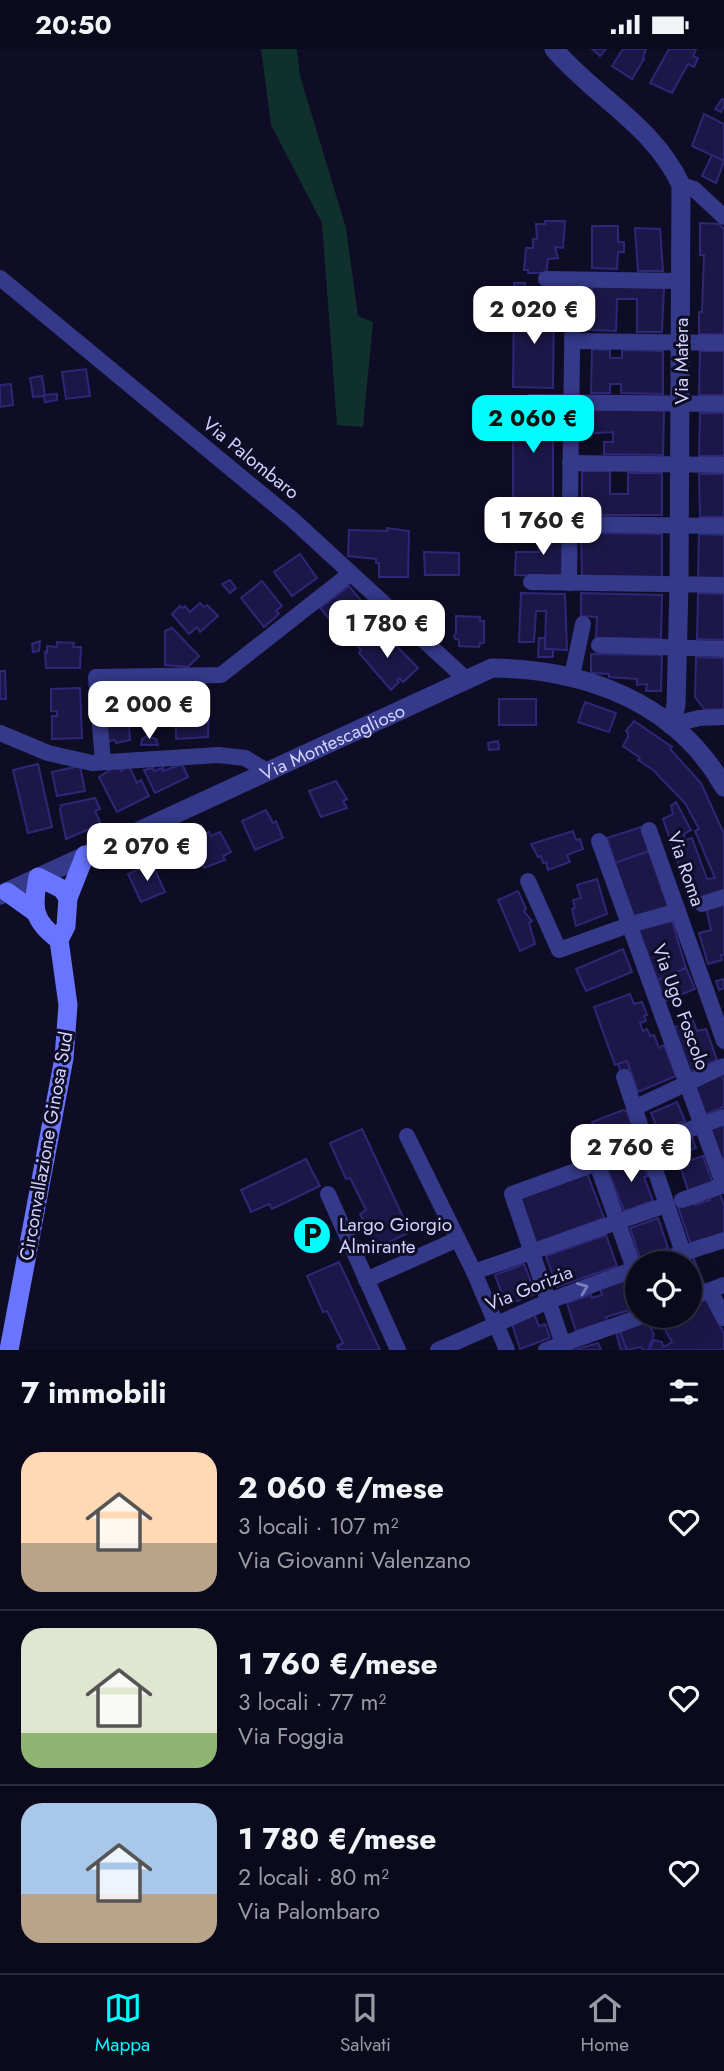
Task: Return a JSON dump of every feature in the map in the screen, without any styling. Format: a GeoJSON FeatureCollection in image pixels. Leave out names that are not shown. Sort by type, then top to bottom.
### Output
{"type":"FeatureCollection","features":[{"type":"Feature","properties":{"kind":"main road","name":"Circonvallazione Ginosa Sud"},"geometry":{"type":"LineString","coordinates":[[9,1350],[64,1058],[68,1005],[59,940],[66,926],[68,898],[85,855]]}},
{"type":"Feature","properties":{"kind":"main road"},"geometry":{"type":"LineString","coordinates":[[59,940],[43,929],[35,912],[38,877],[62,889],[68,898]]}},
{"type":"Feature","properties":{"kind":"main road"},"geometry":{"type":"LineString","coordinates":[[4,894],[35,912]]}},
{"type":"Feature","properties":{"kind":"street","name":"Via Matera"},"geometry":{"type":"LineString","coordinates":[[554,49],[568,65],[632,120],[662,150],[681,185],[679,585],[676,705],[671,725]]}},
{"type":"Feature","properties":{"kind":"street"},"geometry":{"type":"LineString","coordinates":[[681,185],[694,189],[724,217]]}},
{"type":"Feature","properties":{"kind":"street","name":"Via Palombaro"},"geometry":{"type":"LineString","coordinates":[[0,278],[292,519],[467,680]]}},
{"type":"Feature","properties":{"kind":"street"},"geometry":{"type":"LineString","coordinates":[[546,279],[681,281]]}},
{"type":"Feature","properties":{"kind":"street"},"geometry":{"type":"LineString","coordinates":[[569,583],[573,280]]}},
{"type":"Feature","properties":{"kind":"street"},"geometry":{"type":"LineString","coordinates":[[572,341],[724,343]]}},
{"type":"Feature","properties":{"kind":"street"},"geometry":{"type":"LineString","coordinates":[[531,402],[724,404]]}},
{"type":"Feature","properties":{"kind":"street"},"geometry":{"type":"LineString","coordinates":[[570,463],[724,465]]}},
{"type":"Feature","properties":{"kind":"street"},"geometry":{"type":"LineString","coordinates":[[569,524],[724,526]]}},
{"type":"Feature","properties":{"kind":"street"},"geometry":{"type":"LineString","coordinates":[[103,762],[96,677],[221,675],[351,573]]}},
{"type":"Feature","properties":{"kind":"street"},"geometry":{"type":"LineString","coordinates":[[531,582],[724,585]]}},
{"type":"Feature","properties":{"kind":"street"},"geometry":{"type":"LineString","coordinates":[[572,676],[583,624]]}},
{"type":"Feature","properties":{"kind":"street"},"geometry":{"type":"LineString","coordinates":[[599,645],[724,649]]}},
{"type":"Feature","properties":{"kind":"street","name":"Via Montescaglioso"},"geometry":{"type":"LineString","coordinates":[[4,894],[492,668],[526,669],[572,676],[644,706],[693,744],[724,786]]}},
{"type":"Feature","properties":{"kind":"street"},"geometry":{"type":"LineString","coordinates":[[671,725],[699,718],[724,717]]}},
{"type":"Feature","properties":{"kind":"street"},"geometry":{"type":"LineString","coordinates":[[0,733],[48,753],[92,763],[219,755],[244,758],[267,771]]}},
{"type":"Feature","properties":{"kind":"street","name":"Via Roma"},"geometry":{"type":"LineString","coordinates":[[649,830],[724,1041]]}},
{"type":"Feature","properties":{"kind":"street","name":"Via Ugo Foscolo"},"geometry":{"type":"LineString","coordinates":[[599,841],[724,1185]]}},
{"type":"Feature","properties":{"kind":"street"},"geometry":{"type":"LineString","coordinates":[[528,881],[559,950],[678,911]]}},
{"type":"Feature","properties":{"kind":"street"},"geometry":{"type":"LineString","coordinates":[[702,904],[724,898]]}},
{"type":"Feature","properties":{"kind":"street"},"geometry":{"type":"LineString","coordinates":[[634,1108],[724,1066]]}},
{"type":"Feature","properties":{"kind":"street"},"geometry":{"type":"LineString","coordinates":[[624,1077],[647,1146],[674,1202],[681,1247]]}},
{"type":"Feature","properties":{"kind":"street"},"geometry":{"type":"LineString","coordinates":[[564,1347],[512,1194],[724,1117]]}},
{"type":"Feature","properties":{"kind":"street"},"geometry":{"type":"LineString","coordinates":[[407,1136],[474,1272],[507,1350]]}},
{"type":"Feature","properties":{"kind":"street"},"geometry":{"type":"LineString","coordinates":[[597,1164],[629,1251]]}},
{"type":"Feature","properties":{"kind":"street"},"geometry":{"type":"LineString","coordinates":[[474,1272],[724,1185]]}},
{"type":"Feature","properties":{"kind":"street"},"geometry":{"type":"LineString","coordinates":[[328,1194],[398,1350]]}},
{"type":"Feature","properties":{"kind":"street"},"geometry":{"type":"LineString","coordinates":[[366,1280],[458,1240]]}},
{"type":"Feature","properties":{"kind":"street"},"geometry":{"type":"LineString","coordinates":[[690,1251],[724,1240]]}},
{"type":"Feature","properties":{"kind":"street","name":"Via Gorizia"},"geometry":{"type":"LineString","coordinates":[[438,1350],[549,1301],[625,1275]]}},
{"type":"Feature","properties":{"kind":"street"},"geometry":{"type":"LineString","coordinates":[[717,1288],[724,1318]]}},
{"type":"Feature","properties":{"kind":"street"},"geometry":{"type":"LineString","coordinates":[[546,1350],[564,1347],[625,1323]]}},
{"type":"Feature","properties":{"kind":"green space"},"geometry":{"type":"Polygon","coordinates":[[[261,49],[297,49],[300,76],[346,228],[358,316],[373,322],[363,427],[337,425],[322,223],[271,125],[261,49]]]}},
{"type":"Feature","properties":{"kind":"building"},"geometry":{"type":"Polygon","coordinates":[[[592,49],[606,49],[600,56],[592,49]]]}},
{"type":"Feature","properties":{"kind":"building"},"geometry":{"type":"Polygon","coordinates":[[[623,49],[646,49],[644,59],[632,79],[612,66],[623,49]]]}},
{"type":"Feature","properties":{"kind":"building"},"geometry":{"type":"Polygon","coordinates":[[[669,49],[696,49],[693,56],[698,58],[694,67],[688,64],[672,93],[650,83],[669,49]]]}},
{"type":"Feature","properties":{"kind":"building"},"geometry":{"type":"Polygon","coordinates":[[[722,99],[724,106],[721,112],[715,109],[722,99]]]}},
{"type":"Feature","properties":{"kind":"building"},"geometry":{"type":"Polygon","coordinates":[[[704,114],[724,124],[724,161],[692,146],[704,114]]]}},
{"type":"Feature","properties":{"kind":"building"},"geometry":{"type":"Polygon","coordinates":[[[712,155],[724,161],[716,183],[702,176],[712,155]]]}},
{"type":"Feature","properties":{"kind":"building"},"geometry":{"type":"Polygon","coordinates":[[[545,221],[565,221],[563,248],[555,247],[558,258],[548,259],[546,273],[528,273],[528,270],[524,270],[526,248],[533,248],[533,239],[537,239],[536,224],[545,224],[545,221]]]}},
{"type":"Feature","properties":{"kind":"building"},"geometry":{"type":"Polygon","coordinates":[[[700,223],[719,224],[724,229],[724,334],[699,334],[704,255],[700,255],[700,223]]]}},
{"type":"Feature","properties":{"kind":"building"},"geometry":{"type":"Polygon","coordinates":[[[592,226],[618,226],[618,242],[624,242],[624,252],[618,252],[617,269],[592,268],[592,226]]]}},
{"type":"Feature","properties":{"kind":"building"},"geometry":{"type":"Polygon","coordinates":[[[635,228],[660,229],[663,271],[638,271],[635,228]]]}},
{"type":"Feature","properties":{"kind":"building"},"geometry":{"type":"Polygon","coordinates":[[[514,283],[525,283],[525,293],[514,293],[514,283]]]}},
{"type":"Feature","properties":{"kind":"building"},"geometry":{"type":"Polygon","coordinates":[[[592,286],[664,288],[662,332],[637,332],[637,299],[617,299],[616,331],[590,330],[592,286]]]}},
{"type":"Feature","properties":{"kind":"building"},"geometry":{"type":"Polygon","coordinates":[[[514,304],[554,304],[553,388],[513,387],[514,304]]]}},
{"type":"Feature","properties":{"kind":"building"},"geometry":{"type":"Polygon","coordinates":[[[592,349],[610,350],[610,358],[622,358],[622,350],[663,351],[663,394],[621,393],[621,384],[610,384],[610,393],[591,393],[592,349]]]}},
{"type":"Feature","properties":{"kind":"building"},"geometry":{"type":"Polygon","coordinates":[[[700,351],[724,351],[724,395],[699,395],[700,351]]]}},
{"type":"Feature","properties":{"kind":"building"},"geometry":{"type":"Polygon","coordinates":[[[86,369],[90,396],[66,399],[62,372],[86,369]]]}},
{"type":"Feature","properties":{"kind":"building"},"geometry":{"type":"Polygon","coordinates":[[[42,376],[45,396],[33,397],[30,378],[42,376]]]}},
{"type":"Feature","properties":{"kind":"building"},"geometry":{"type":"Polygon","coordinates":[[[11,384],[13,405],[0,407],[0,385],[11,384]]]}},
{"type":"Feature","properties":{"kind":"building"},"geometry":{"type":"Polygon","coordinates":[[[57,394],[57,400],[45,402],[44,395],[57,394]]]}},
{"type":"Feature","properties":{"kind":"building"},"geometry":{"type":"Polygon","coordinates":[[[513,410],[553,410],[553,499],[513,499],[513,410]]]}},
{"type":"Feature","properties":{"kind":"building"},"geometry":{"type":"Polygon","coordinates":[[[584,410],[664,410],[663,455],[604,454],[604,442],[613,442],[613,432],[583,434],[584,410]]]}},
{"type":"Feature","properties":{"kind":"building"},"geometry":{"type":"Polygon","coordinates":[[[700,413],[724,413],[724,456],[699,456],[700,413]]]}},
{"type":"Feature","properties":{"kind":"building"},"geometry":{"type":"Polygon","coordinates":[[[582,471],[610,471],[610,494],[628,494],[628,473],[662,473],[662,515],[582,515],[582,471]]]}},
{"type":"Feature","properties":{"kind":"building"},"geometry":{"type":"Polygon","coordinates":[[[699,474],[724,474],[724,517],[700,517],[699,474]]]}},
{"type":"Feature","properties":{"kind":"building"},"geometry":{"type":"Polygon","coordinates":[[[387,528],[409,531],[408,577],[379,577],[379,563],[376,563],[376,559],[348,556],[349,530],[387,531],[387,528]]]}},
{"type":"Feature","properties":{"kind":"building"},"geometry":{"type":"Polygon","coordinates":[[[540,532],[564,532],[562,577],[515,575],[516,552],[539,552],[540,532]]]}},
{"type":"Feature","properties":{"kind":"building"},"geometry":{"type":"Polygon","coordinates":[[[581,533],[662,534],[662,577],[582,576],[581,533]]]}},
{"type":"Feature","properties":{"kind":"building"},"geometry":{"type":"Polygon","coordinates":[[[699,534],[724,535],[724,579],[698,578],[699,534]]]}},
{"type":"Feature","properties":{"kind":"building"},"geometry":{"type":"Polygon","coordinates":[[[424,552],[459,553],[459,575],[425,575],[424,552]]]}},
{"type":"Feature","properties":{"kind":"building"},"geometry":{"type":"Polygon","coordinates":[[[300,554],[317,578],[292,596],[274,572],[300,554]]]}},
{"type":"Feature","properties":{"kind":"building"},"geometry":{"type":"Polygon","coordinates":[[[230,580],[236,588],[230,593],[222,584],[230,580]]]}},
{"type":"Feature","properties":{"kind":"building"},"geometry":{"type":"Polygon","coordinates":[[[262,581],[282,606],[276,611],[279,614],[264,627],[241,598],[262,581]]]}},
{"type":"Feature","properties":{"kind":"building"},"geometry":{"type":"Polygon","coordinates":[[[349,586],[372,614],[344,637],[320,608],[349,586]]]}},
{"type":"Feature","properties":{"kind":"building"},"geometry":{"type":"Polygon","coordinates":[[[521,593],[565,594],[567,650],[545,649],[546,611],[536,611],[534,642],[519,642],[521,593]]]}},
{"type":"Feature","properties":{"kind":"building"},"geometry":{"type":"Polygon","coordinates":[[[581,593],[662,595],[661,639],[596,638],[597,617],[581,616],[581,593]]]}},
{"type":"Feature","properties":{"kind":"building"},"geometry":{"type":"Polygon","coordinates":[[[698,593],[724,594],[724,640],[697,639],[698,593]]]}},
{"type":"Feature","properties":{"kind":"building"},"geometry":{"type":"Polygon","coordinates":[[[200,603],[204,607],[207,605],[218,616],[200,632],[197,627],[189,634],[172,614],[180,606],[185,606],[190,612],[200,603]]]}},
{"type":"Feature","properties":{"kind":"building"},"geometry":{"type":"Polygon","coordinates":[[[456,616],[480,617],[480,621],[484,621],[484,643],[480,643],[479,647],[459,646],[459,640],[454,636],[456,616]]]}},
{"type":"Feature","properties":{"kind":"building"},"geometry":{"type":"Polygon","coordinates":[[[172,628],[199,656],[188,667],[165,665],[165,631],[172,628]]]}},
{"type":"Feature","properties":{"kind":"building"},"geometry":{"type":"Polygon","coordinates":[[[381,630],[418,668],[403,682],[399,678],[399,682],[391,690],[359,653],[361,650],[358,647],[381,630]]]}},
{"type":"Feature","properties":{"kind":"building"},"geometry":{"type":"Polygon","coordinates":[[[539,638],[545,638],[545,649],[553,649],[553,657],[538,657],[539,638]]]}},
{"type":"Feature","properties":{"kind":"building"},"geometry":{"type":"Polygon","coordinates":[[[40,641],[39,651],[33,652],[32,644],[40,641]]]}},
{"type":"Feature","properties":{"kind":"building"},"geometry":{"type":"Polygon","coordinates":[[[57,642],[74,643],[73,647],[81,647],[80,668],[46,668],[47,646],[57,647],[57,642]]]}},
{"type":"Feature","properties":{"kind":"building"},"geometry":{"type":"Polygon","coordinates":[[[591,654],[662,655],[661,691],[646,691],[647,684],[637,685],[637,679],[591,673],[591,654]]]}},
{"type":"Feature","properties":{"kind":"building"},"geometry":{"type":"Polygon","coordinates":[[[696,657],[724,658],[724,709],[705,710],[695,697],[696,657]]]}},
{"type":"Feature","properties":{"kind":"building"},"geometry":{"type":"Polygon","coordinates":[[[0,671],[5,671],[6,699],[0,699],[0,671]]]}},
{"type":"Feature","properties":{"kind":"building"},"geometry":{"type":"Polygon","coordinates":[[[80,688],[82,738],[52,739],[52,716],[57,716],[57,711],[51,711],[51,689],[80,688]]]}},
{"type":"Feature","properties":{"kind":"building"},"geometry":{"type":"Polygon","coordinates":[[[207,689],[208,737],[176,739],[175,690],[207,689]]]}},
{"type":"Feature","properties":{"kind":"building"},"geometry":{"type":"Polygon","coordinates":[[[142,695],[154,695],[154,705],[143,706],[142,695]]]}},
{"type":"Feature","properties":{"kind":"building"},"geometry":{"type":"Polygon","coordinates":[[[499,699],[536,699],[536,725],[499,725],[499,699]]]}},
{"type":"Feature","properties":{"kind":"building"},"geometry":{"type":"Polygon","coordinates":[[[585,702],[616,713],[609,732],[578,722],[585,702]]]}},
{"type":"Feature","properties":{"kind":"building"},"geometry":{"type":"Polygon","coordinates":[[[127,703],[130,740],[116,743],[115,740],[108,741],[104,710],[116,704],[127,703]]]}},
{"type":"Feature","properties":{"kind":"building"},"geometry":{"type":"Polygon","coordinates":[[[634,721],[672,747],[670,749],[701,783],[724,834],[724,892],[691,901],[663,819],[673,814],[671,806],[676,802],[691,830],[684,834],[685,840],[692,838],[707,879],[715,878],[695,831],[699,829],[685,803],[653,770],[638,760],[640,758],[623,746],[628,737],[626,731],[634,721]]]}},
{"type":"Feature","properties":{"kind":"building"},"geometry":{"type":"Polygon","coordinates":[[[147,736],[156,739],[158,745],[141,745],[142,739],[147,736]]]}},
{"type":"Feature","properties":{"kind":"building"},"geometry":{"type":"Polygon","coordinates":[[[498,741],[499,749],[489,750],[488,743],[498,741]]]}},
{"type":"Feature","properties":{"kind":"building"},"geometry":{"type":"Polygon","coordinates":[[[38,764],[52,827],[28,833],[13,770],[38,764]]]}},
{"type":"Feature","properties":{"kind":"building"},"geometry":{"type":"Polygon","coordinates":[[[182,764],[188,777],[155,793],[144,770],[163,768],[163,771],[182,764]]]}},
{"type":"Feature","properties":{"kind":"building"},"geometry":{"type":"Polygon","coordinates":[[[118,765],[121,771],[129,766],[137,783],[141,780],[149,796],[117,812],[99,777],[118,765]]]}},
{"type":"Feature","properties":{"kind":"building"},"geometry":{"type":"Polygon","coordinates":[[[80,766],[85,791],[57,796],[52,772],[80,766]]]}},
{"type":"Feature","properties":{"kind":"building"},"geometry":{"type":"Polygon","coordinates":[[[336,781],[347,799],[343,801],[347,808],[321,817],[309,791],[336,781]]]}},
{"type":"Feature","properties":{"kind":"building"},"geometry":{"type":"Polygon","coordinates":[[[95,798],[100,809],[95,811],[101,824],[66,839],[61,805],[95,798]]]}},
{"type":"Feature","properties":{"kind":"building"},"geometry":{"type":"Polygon","coordinates":[[[266,810],[273,823],[276,821],[283,838],[255,850],[242,821],[266,810]]]}},
{"type":"Feature","properties":{"kind":"building"},"geometry":{"type":"Polygon","coordinates":[[[641,827],[649,851],[615,863],[607,838],[641,827]]]}},
{"type":"Feature","properties":{"kind":"building"},"geometry":{"type":"Polygon","coordinates":[[[573,831],[576,840],[580,839],[583,849],[567,855],[570,862],[548,870],[546,862],[543,863],[541,856],[538,857],[531,844],[573,831]]]}},
{"type":"Feature","properties":{"kind":"building"},"geometry":{"type":"Polygon","coordinates":[[[209,832],[211,836],[220,832],[231,852],[223,856],[225,860],[204,868],[195,843],[205,838],[204,835],[209,832]]]}},
{"type":"Feature","properties":{"kind":"building"},"geometry":{"type":"Polygon","coordinates":[[[649,851],[668,907],[634,919],[615,863],[649,851]]]}},
{"type":"Feature","properties":{"kind":"building"},"geometry":{"type":"Polygon","coordinates":[[[152,863],[165,892],[141,902],[128,874],[152,863]]]}},
{"type":"Feature","properties":{"kind":"building"},"geometry":{"type":"Polygon","coordinates":[[[597,879],[607,914],[576,926],[572,909],[575,908],[573,900],[581,898],[577,885],[597,879]]]}},
{"type":"Feature","properties":{"kind":"building"},"geometry":{"type":"Polygon","coordinates":[[[518,891],[526,909],[524,911],[532,921],[529,923],[535,944],[520,951],[498,900],[518,891]]]}},
{"type":"Feature","properties":{"kind":"building"},"geometry":{"type":"Polygon","coordinates":[[[724,904],[724,955],[721,955],[722,960],[708,964],[699,933],[711,930],[706,908],[724,904]]]}},
{"type":"Feature","properties":{"kind":"building"},"geometry":{"type":"Polygon","coordinates":[[[672,921],[686,968],[656,981],[638,930],[672,921]]]}},
{"type":"Feature","properties":{"kind":"building"},"geometry":{"type":"Polygon","coordinates":[[[623,949],[632,972],[586,991],[576,969],[623,949]]]}},
{"type":"Feature","properties":{"kind":"building"},"geometry":{"type":"Polygon","coordinates":[[[686,968],[695,989],[665,1001],[656,981],[686,968]]]}},
{"type":"Feature","properties":{"kind":"building"},"geometry":{"type":"Polygon","coordinates":[[[724,979],[724,988],[719,990],[716,981],[724,979]]]}},
{"type":"Feature","properties":{"kind":"building"},"geometry":{"type":"Polygon","coordinates":[[[630,994],[634,1004],[642,1002],[647,1015],[644,1016],[646,1021],[640,1023],[643,1031],[647,1029],[650,1036],[654,1035],[659,1048],[664,1045],[676,1076],[638,1092],[627,1061],[615,1065],[594,1007],[630,994]]]}},
{"type":"Feature","properties":{"kind":"building"},"geometry":{"type":"Polygon","coordinates":[[[693,1020],[697,1031],[706,1029],[717,1060],[689,1072],[673,1028],[693,1020]]]}},
{"type":"Feature","properties":{"kind":"building"},"geometry":{"type":"Polygon","coordinates":[[[627,1061],[630,1069],[621,1073],[618,1064],[627,1061]]]}},
{"type":"Feature","properties":{"kind":"building"},"geometry":{"type":"Polygon","coordinates":[[[721,1073],[724,1081],[724,1107],[704,1115],[693,1084],[721,1073]]]}},
{"type":"Feature","properties":{"kind":"building"},"geometry":{"type":"Polygon","coordinates":[[[677,1102],[685,1121],[659,1132],[651,1113],[677,1102]]]}},
{"type":"Feature","properties":{"kind":"building"},"geometry":{"type":"Polygon","coordinates":[[[623,1110],[627,1111],[634,1133],[633,1144],[603,1153],[592,1122],[623,1110]]]}},
{"type":"Feature","properties":{"kind":"building"},"geometry":{"type":"Polygon","coordinates":[[[724,1121],[724,1175],[707,1128],[724,1121]]]}},
{"type":"Feature","properties":{"kind":"building"},"geometry":{"type":"Polygon","coordinates":[[[362,1129],[410,1232],[377,1248],[360,1214],[366,1210],[350,1178],[346,1179],[330,1143],[362,1129]]]}},
{"type":"Feature","properties":{"kind":"building"},"geometry":{"type":"Polygon","coordinates":[[[692,1137],[696,1148],[685,1152],[688,1161],[703,1156],[713,1184],[689,1193],[681,1169],[688,1166],[687,1162],[666,1170],[658,1149],[692,1137]]]}},
{"type":"Feature","properties":{"kind":"building"},"geometry":{"type":"Polygon","coordinates":[[[641,1157],[648,1176],[644,1177],[653,1201],[624,1211],[607,1169],[641,1157]]]}},
{"type":"Feature","properties":{"kind":"building"},"geometry":{"type":"Polygon","coordinates":[[[306,1159],[320,1186],[272,1209],[269,1204],[251,1212],[241,1190],[306,1159]]]}},
{"type":"Feature","properties":{"kind":"building"},"geometry":{"type":"Polygon","coordinates":[[[587,1173],[604,1218],[536,1243],[519,1198],[587,1173]]]}},
{"type":"Feature","properties":{"kind":"building"},"geometry":{"type":"Polygon","coordinates":[[[719,1192],[724,1205],[724,1233],[691,1245],[678,1207],[693,1201],[694,1205],[710,1200],[709,1195],[719,1192]]]}},
{"type":"Feature","properties":{"kind":"building"},"geometry":{"type":"Polygon","coordinates":[[[658,1218],[668,1248],[660,1251],[638,1251],[630,1228],[658,1218]]]}},
{"type":"Feature","properties":{"kind":"building"},"geometry":{"type":"Polygon","coordinates":[[[606,1235],[617,1266],[557,1287],[546,1256],[606,1235]]]}},
{"type":"Feature","properties":{"kind":"building"},"geometry":{"type":"Polygon","coordinates":[[[370,1242],[374,1251],[362,1256],[358,1248],[370,1242]]]}},
{"type":"Feature","properties":{"kind":"building"},"geometry":{"type":"Polygon","coordinates":[[[339,1262],[380,1350],[339,1350],[337,1346],[343,1343],[327,1311],[323,1312],[307,1276],[339,1262]]]}},
{"type":"Feature","properties":{"kind":"building"},"geometry":{"type":"Polygon","coordinates":[[[524,1264],[536,1294],[506,1305],[495,1275],[524,1264]]]}},
{"type":"Feature","properties":{"kind":"building"},"geometry":{"type":"Polygon","coordinates":[[[625,1281],[625,1311],[606,1317],[607,1321],[576,1331],[567,1303],[591,1295],[592,1298],[602,1295],[600,1288],[625,1281]]]}},
{"type":"Feature","properties":{"kind":"building"},"geometry":{"type":"Polygon","coordinates":[[[706,1298],[724,1334],[724,1350],[649,1350],[654,1340],[662,1342],[663,1347],[672,1342],[664,1328],[702,1328],[702,1300],[706,1298]]]}},
{"type":"Feature","properties":{"kind":"building"},"geometry":{"type":"Polygon","coordinates":[[[534,1314],[539,1326],[545,1324],[550,1338],[520,1349],[511,1321],[534,1314]]]}},
{"type":"Feature","properties":{"kind":"building"},"geometry":{"type":"Polygon","coordinates":[[[630,1328],[651,1328],[654,1335],[648,1350],[641,1347],[627,1350],[620,1332],[630,1328]]]}},
{"type":"Feature","properties":{"kind":"building"},"geometry":{"type":"Polygon","coordinates":[[[620,1332],[627,1350],[621,1350],[616,1333],[620,1332]]]}},
{"type":"Feature","properties":{"kind":"building"},"geometry":{"type":"Polygon","coordinates":[[[598,1343],[601,1350],[574,1350],[598,1343]]]}},
{"type":"Feature","properties":{"kind":"place","name":"Largo Giorgio Almirante"},"geometry":{"type":"Point","coordinates":[312,1235]}}]}
